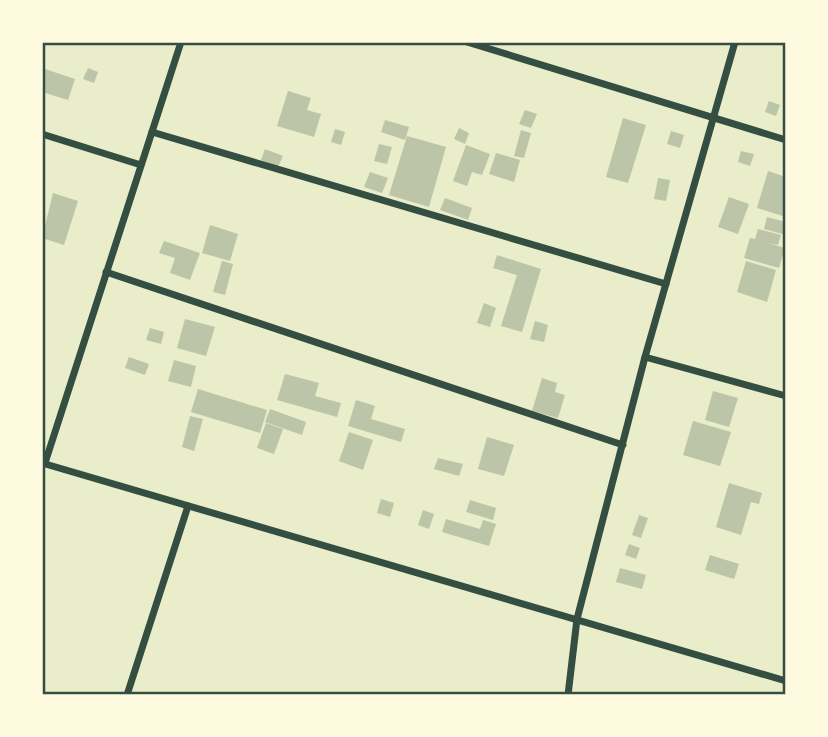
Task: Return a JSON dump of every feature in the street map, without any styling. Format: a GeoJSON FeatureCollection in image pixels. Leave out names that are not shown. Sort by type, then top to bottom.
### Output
{"type":"FeatureCollection","features":[{"type":"Feature","properties":{"kind":"street"},"geometry":{"type":"LineString","coordinates":[[181,42],[43,463],[786,681]]}},
{"type":"Feature","properties":{"kind":"street"},"geometry":{"type":"LineString","coordinates":[[467,42],[786,140]]}},
{"type":"Feature","properties":{"kind":"street"},"geometry":{"type":"LineString","coordinates":[[568,695],[577,619],[645,357],[735,42]]}},
{"type":"Feature","properties":{"kind":"street"},"geometry":{"type":"LineString","coordinates":[[152,132],[666,284]]}},
{"type":"Feature","properties":{"kind":"street"},"geometry":{"type":"LineString","coordinates":[[42,134],[141,165]]}},
{"type":"Feature","properties":{"kind":"street"},"geometry":{"type":"LineString","coordinates":[[106,272],[623,445]]}},
{"type":"Feature","properties":{"kind":"street"},"geometry":{"type":"LineString","coordinates":[[645,357],[786,396]]}},
{"type":"Feature","properties":{"kind":"street"},"geometry":{"type":"LineString","coordinates":[[127,695],[188,506]]}},
{"type":"Feature","properties":{"kind":"building"},"geometry":{"type":"Polygon","coordinates":[[[42,68],[75,79],[68,100],[42,92],[42,68]]]}},
{"type":"Feature","properties":{"kind":"building"},"geometry":{"type":"Polygon","coordinates":[[[88,68],[98,72],[94,83],[83,79],[88,68]]]}},
{"type":"Feature","properties":{"kind":"building"},"geometry":{"type":"Polygon","coordinates":[[[288,91],[311,98],[307,110],[321,114],[314,137],[277,126],[288,91]]]}},
{"type":"Feature","properties":{"kind":"building"},"geometry":{"type":"Polygon","coordinates":[[[769,101],[780,105],[776,116],[765,112],[769,101]]]}},
{"type":"Feature","properties":{"kind":"building"},"geometry":{"type":"Polygon","coordinates":[[[525,110],[537,114],[531,128],[519,124],[525,110]]]}},
{"type":"Feature","properties":{"kind":"building"},"geometry":{"type":"Polygon","coordinates":[[[623,118],[646,125],[628,183],[606,177],[623,118]]]}},
{"type":"Feature","properties":{"kind":"building"},"geometry":{"type":"Polygon","coordinates":[[[385,120],[409,127],[405,140],[381,132],[385,120]]]}},
{"type":"Feature","properties":{"kind":"building"},"geometry":{"type":"Polygon","coordinates":[[[459,128],[469,133],[465,144],[454,139],[459,128]]]}},
{"type":"Feature","properties":{"kind":"building"},"geometry":{"type":"Polygon","coordinates":[[[335,129],[345,132],[341,145],[331,142],[335,129]]]}},
{"type":"Feature","properties":{"kind":"building"},"geometry":{"type":"Polygon","coordinates":[[[521,130],[531,133],[524,158],[514,156],[521,130]]]}},
{"type":"Feature","properties":{"kind":"building"},"geometry":{"type":"Polygon","coordinates":[[[671,131],[684,135],[680,148],[667,144],[671,131]]]}},
{"type":"Feature","properties":{"kind":"building"},"geometry":{"type":"Polygon","coordinates":[[[407,136],[446,147],[429,207],[389,195],[407,136]]]}},
{"type":"Feature","properties":{"kind":"building"},"geometry":{"type":"Polygon","coordinates":[[[379,144],[392,147],[387,164],[374,161],[379,144]]]}},
{"type":"Feature","properties":{"kind":"building"},"geometry":{"type":"Polygon","coordinates":[[[466,145],[490,154],[482,175],[472,172],[467,186],[453,181],[466,145]]]}},
{"type":"Feature","properties":{"kind":"building"},"geometry":{"type":"Polygon","coordinates":[[[265,149],[283,156],[278,167],[261,160],[265,149]]]}},
{"type":"Feature","properties":{"kind":"building"},"geometry":{"type":"Polygon","coordinates":[[[741,151],[754,154],[750,166],[738,162],[741,151]]]}},
{"type":"Feature","properties":{"kind":"building"},"geometry":{"type":"Polygon","coordinates":[[[496,153],[520,160],[514,182],[489,174],[496,153]]]}},
{"type":"Feature","properties":{"kind":"building"},"geometry":{"type":"Polygon","coordinates":[[[768,171],[786,177],[786,217],[757,208],[768,171]]]}},
{"type":"Feature","properties":{"kind":"building"},"geometry":{"type":"Polygon","coordinates":[[[370,172],[388,178],[382,193],[364,187],[370,172]]]}},
{"type":"Feature","properties":{"kind":"building"},"geometry":{"type":"Polygon","coordinates":[[[658,178],[670,180],[666,201],[654,199],[658,178]]]}},
{"type":"Feature","properties":{"kind":"building"},"geometry":{"type":"Polygon","coordinates":[[[53,193],[78,201],[64,245],[42,238],[53,193]]]}},
{"type":"Feature","properties":{"kind":"building"},"geometry":{"type":"Polygon","coordinates":[[[729,197],[749,204],[738,234],[718,227],[729,197]]]}},
{"type":"Feature","properties":{"kind":"building"},"geometry":{"type":"Polygon","coordinates":[[[445,198],[472,208],[468,220],[440,210],[445,198]]]}},
{"type":"Feature","properties":{"kind":"building"},"geometry":{"type":"Polygon","coordinates":[[[767,217],[786,222],[786,235],[764,229],[767,217]]]}},
{"type":"Feature","properties":{"kind":"building"},"geometry":{"type":"Polygon","coordinates":[[[210,225],[238,234],[230,261],[202,253],[210,225]]]}},
{"type":"Feature","properties":{"kind":"building"},"geometry":{"type":"Polygon","coordinates":[[[758,229],[781,235],[778,245],[768,243],[785,248],[779,268],[744,258],[750,238],[755,239],[758,229]]]}},
{"type":"Feature","properties":{"kind":"building"},"geometry":{"type":"Polygon","coordinates":[[[164,241],[200,253],[190,280],[170,273],[175,258],[159,253],[164,241]]]}},
{"type":"Feature","properties":{"kind":"building"},"geometry":{"type":"Polygon","coordinates":[[[497,255],[541,269],[522,332],[501,326],[517,275],[493,268],[497,255]]]}},
{"type":"Feature","properties":{"kind":"building"},"geometry":{"type":"Polygon","coordinates":[[[222,261],[233,264],[225,295],[213,292],[222,261]]]}},
{"type":"Feature","properties":{"kind":"building"},"geometry":{"type":"Polygon","coordinates":[[[746,261],[776,270],[767,302],[737,292],[746,261]]]}},
{"type":"Feature","properties":{"kind":"building"},"geometry":{"type":"Polygon","coordinates":[[[484,303],[496,308],[490,327],[477,323],[484,303]]]}},
{"type":"Feature","properties":{"kind":"building"},"geometry":{"type":"Polygon","coordinates":[[[185,319],[215,327],[206,356],[177,348],[185,319]]]}},
{"type":"Feature","properties":{"kind":"building"},"geometry":{"type":"Polygon","coordinates":[[[535,321],[548,325],[544,342],[530,339],[535,321]]]}},
{"type":"Feature","properties":{"kind":"building"},"geometry":{"type":"Polygon","coordinates":[[[150,328],[164,332],[161,344],[146,340],[150,328]]]}},
{"type":"Feature","properties":{"kind":"building"},"geometry":{"type":"Polygon","coordinates":[[[129,357],[149,364],[145,375],[125,368],[129,357]]]}},
{"type":"Feature","properties":{"kind":"building"},"geometry":{"type":"Polygon","coordinates":[[[174,360],[196,366],[191,387],[168,381],[174,360]]]}},
{"type":"Feature","properties":{"kind":"building"},"geometry":{"type":"Polygon","coordinates":[[[285,374],[319,383],[315,396],[341,403],[337,417],[277,400],[285,374]]]}},
{"type":"Feature","properties":{"kind":"building"},"geometry":{"type":"Polygon","coordinates":[[[542,378],[557,383],[555,392],[565,395],[558,418],[532,411],[542,378]]]}},
{"type":"Feature","properties":{"kind":"building"},"geometry":{"type":"Polygon","coordinates":[[[198,389],[267,410],[260,433],[191,412],[198,389]]]}},
{"type":"Feature","properties":{"kind":"building"},"geometry":{"type":"Polygon","coordinates":[[[713,391],[738,398],[729,427],[705,420],[713,391]]]}},
{"type":"Feature","properties":{"kind":"building"},"geometry":{"type":"Polygon","coordinates":[[[356,400],[375,406],[371,419],[405,429],[401,442],[348,426],[356,400]]]}},
{"type":"Feature","properties":{"kind":"building"},"geometry":{"type":"Polygon","coordinates":[[[270,409],[306,422],[302,435],[265,422],[270,409]]]}},
{"type":"Feature","properties":{"kind":"building"},"geometry":{"type":"Polygon","coordinates":[[[190,416],[203,419],[194,451],[182,447],[190,416]]]}},
{"type":"Feature","properties":{"kind":"building"},"geometry":{"type":"Polygon","coordinates":[[[693,421],[731,432],[720,466],[683,455],[693,421]]]}},
{"type":"Feature","properties":{"kind":"building"},"geometry":{"type":"Polygon","coordinates":[[[266,423],[283,429],[274,454],[257,448],[266,423]]]}},
{"type":"Feature","properties":{"kind":"building"},"geometry":{"type":"Polygon","coordinates":[[[349,432],[373,440],[363,470],[339,461],[349,432]]]}},
{"type":"Feature","properties":{"kind":"building"},"geometry":{"type":"Polygon","coordinates":[[[487,437],[514,445],[504,476],[478,469],[487,437]]]}},
{"type":"Feature","properties":{"kind":"building"},"geometry":{"type":"Polygon","coordinates":[[[438,458],[463,464],[459,476],[434,469],[438,458]]]}},
{"type":"Feature","properties":{"kind":"building"},"geometry":{"type":"Polygon","coordinates":[[[729,483],[762,493],[759,504],[751,502],[741,535],[716,527],[729,483]]]}},
{"type":"Feature","properties":{"kind":"building"},"geometry":{"type":"Polygon","coordinates":[[[381,499],[394,503],[390,517],[377,513],[381,499]]]}},
{"type":"Feature","properties":{"kind":"building"},"geometry":{"type":"Polygon","coordinates":[[[470,500],[496,508],[493,520],[466,512],[470,500]]]}},
{"type":"Feature","properties":{"kind":"building"},"geometry":{"type":"Polygon","coordinates":[[[423,510],[434,514],[429,529],[418,525],[423,510]]]}},
{"type":"Feature","properties":{"kind":"building"},"geometry":{"type":"Polygon","coordinates":[[[639,515],[648,518],[641,538],[632,535],[639,515]]]}},
{"type":"Feature","properties":{"kind":"building"},"geometry":{"type":"Polygon","coordinates":[[[446,519],[480,529],[483,520],[496,524],[489,546],[442,532],[446,519]]]}},
{"type":"Feature","properties":{"kind":"building"},"geometry":{"type":"Polygon","coordinates":[[[629,544],[640,548],[636,559],[625,555],[629,544]]]}},
{"type":"Feature","properties":{"kind":"building"},"geometry":{"type":"Polygon","coordinates":[[[710,555],[739,564],[734,579],[705,570],[710,555]]]}},
{"type":"Feature","properties":{"kind":"building"},"geometry":{"type":"Polygon","coordinates":[[[620,568],[646,575],[642,589],[616,582],[620,568]]]}}]}
